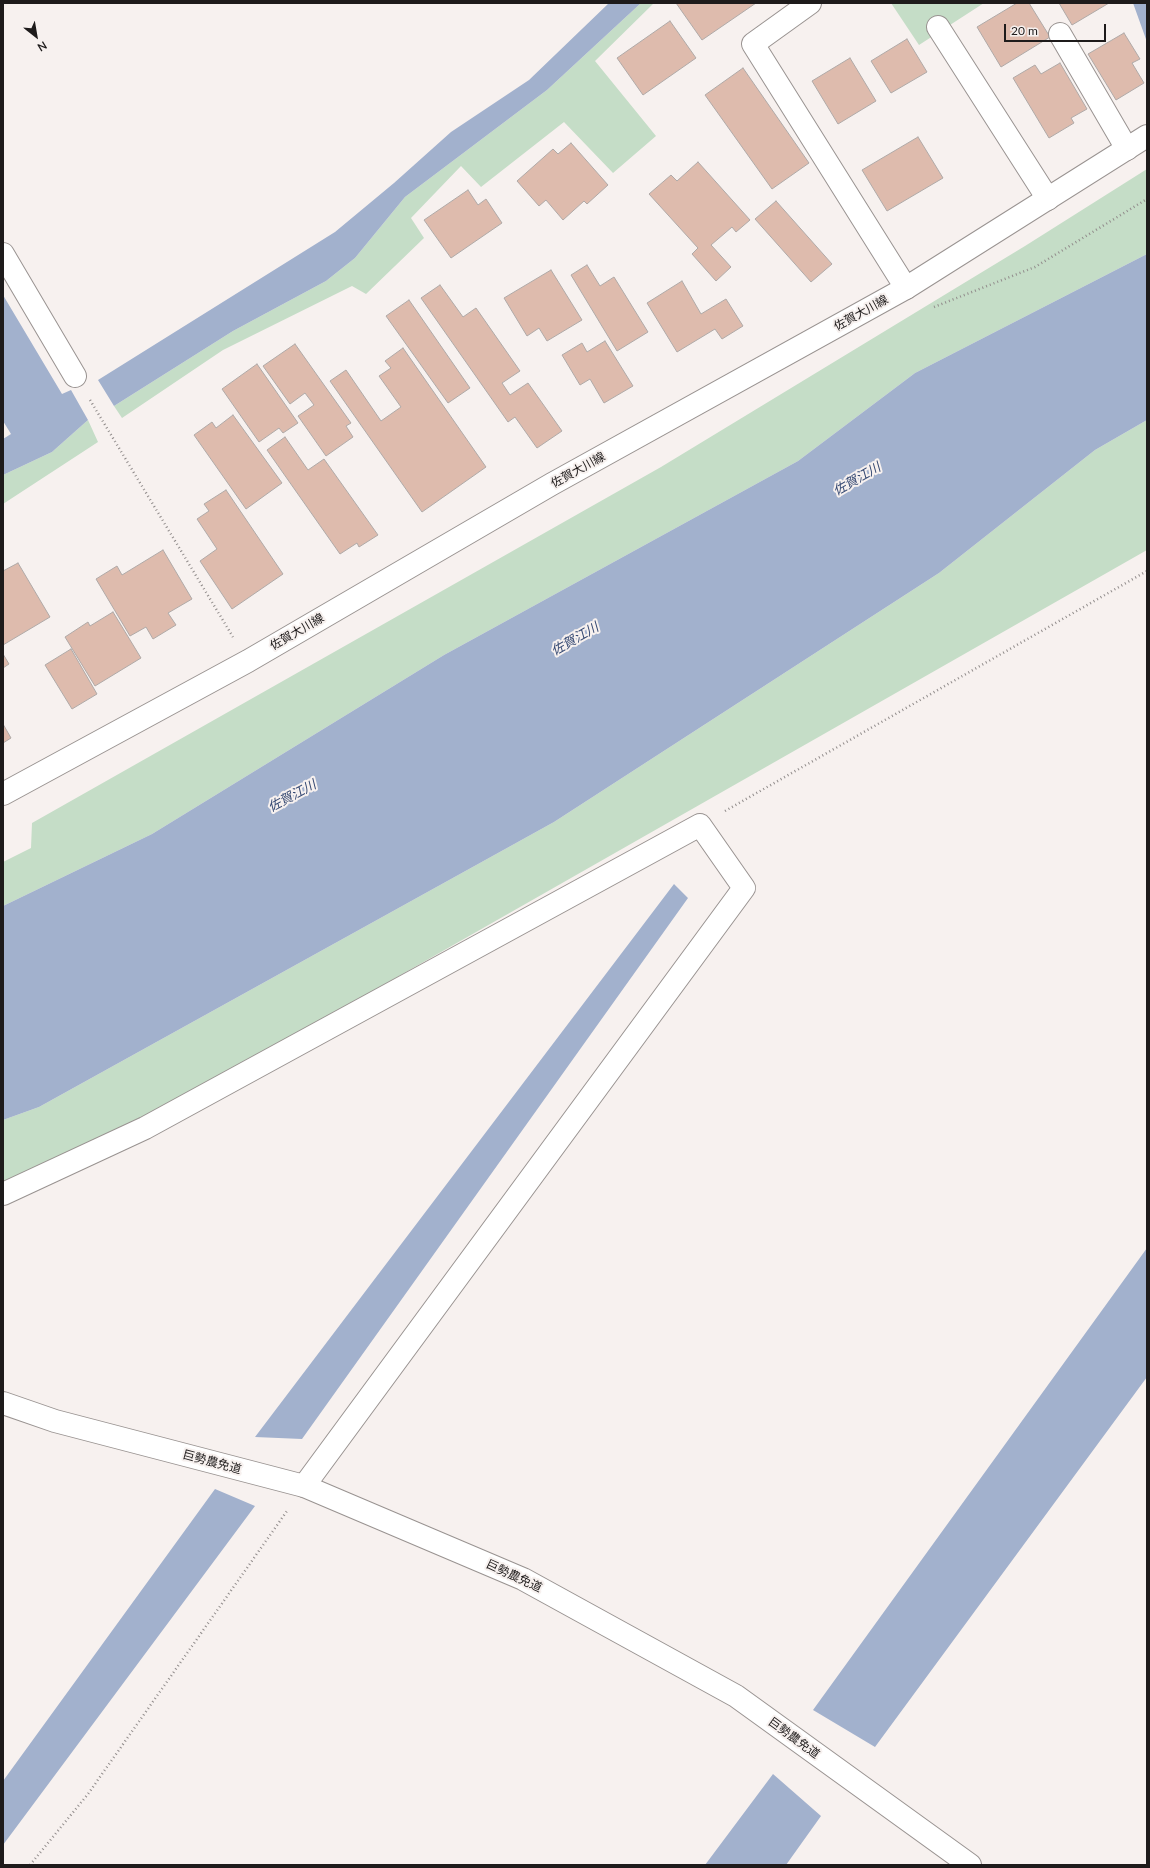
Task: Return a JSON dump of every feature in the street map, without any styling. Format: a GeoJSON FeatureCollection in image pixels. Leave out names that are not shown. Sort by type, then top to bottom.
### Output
{"type":"FeatureCollection","features":[{"type":"Feature","properties":{"kind":"street"},"geometry":{"type":"LineString","coordinates":[[810,3],[753,44],[906,288]]}},
{"type":"Feature","properties":{"kind":"street"},"geometry":{"type":"LineString","coordinates":[[938,28],[1048,199]]}},
{"type":"Feature","properties":{"kind":"street"},"geometry":{"type":"LineString","coordinates":[[1060,34],[1128,148]]}},
{"type":"Feature","properties":{"kind":"street","name":"佐賀大川線"},"geometry":{"type":"LineString","coordinates":[[3,794],[248,661],[552,484],[906,288],[1147,136]]}},
{"type":"Feature","properties":{"kind":"street"},"geometry":{"type":"LineString","coordinates":[[3,254],[75,376]]}},
{"type":"Feature","properties":{"kind":"street"},"geometry":{"type":"LineString","coordinates":[[3,1194],[145,1128],[700,825],[744,888],[304,1486]]}},
{"type":"Feature","properties":{"kind":"street","name":"巨勢農免道"},"geometry":{"type":"LineString","coordinates":[[3,1403],[55,1421],[304,1486],[523,1579],[736,1696],[970,1865]]}},
{"type":"Feature","properties":{"kind":"path"},"geometry":{"type":"LineString","coordinates":[[906,288],[922,312],[1035,267],[1147,199]]}},
{"type":"Feature","properties":{"kind":"path"},"geometry":{"type":"LineString","coordinates":[[75,376],[248,661]]}},
{"type":"Feature","properties":{"kind":"path"},"geometry":{"type":"LineString","coordinates":[[700,825],[1147,571]]}},
{"type":"Feature","properties":{"kind":"path"},"geometry":{"type":"LineString","coordinates":[[30,1865],[88,1794],[304,1486]]}},
{"type":"Feature","properties":{"kind":"green space"},"geometry":{"type":"Polygon","coordinates":[[[641,3],[654,3],[595,61],[656,136],[613,173],[564,122],[481,187],[461,166],[411,218],[424,238],[366,294],[352,286],[223,350],[122,418],[114,406],[233,331],[326,281],[355,258],[405,197],[547,90],[641,3]]]}},
{"type":"Feature","properties":{"kind":"green space"},"geometry":{"type":"Polygon","coordinates":[[[891,3],[984,3],[919,45],[891,3]]]}},
{"type":"Feature","properties":{"kind":"green space"},"geometry":{"type":"Polygon","coordinates":[[[1147,169],[1147,254],[915,373],[798,461],[444,655],[152,834],[3,906],[3,862],[31,848],[32,823],[661,467],[1025,246],[1147,169]]]}},
{"type":"Feature","properties":{"kind":"green space"},"geometry":{"type":"Polygon","coordinates":[[[88,420],[98,442],[3,504],[3,475],[52,452],[88,420]]]}},
{"type":"Feature","properties":{"kind":"green space"},"geometry":{"type":"Polygon","coordinates":[[[1147,420],[1147,550],[146,1120],[3,1182],[3,1120],[39,1107],[554,822],[939,573],[1095,450],[1147,420]]]}},
{"type":"Feature","properties":{"kind":"water"},"geometry":{"type":"Polygon","coordinates":[[[609,3],[641,3],[547,90],[405,197],[355,258],[326,281],[233,331],[114,406],[98,380],[335,232],[394,183],[451,132],[529,80],[609,3]]]}},
{"type":"Feature","properties":{"kind":"water"},"geometry":{"type":"Polygon","coordinates":[[[1133,3],[1147,3],[1147,42],[1133,3]]]}},
{"type":"Feature","properties":{"kind":"water","name":"佐賀江川"},"geometry":{"type":"Polygon","coordinates":[[[1147,254],[1147,420],[1095,450],[939,573],[554,822],[39,1107],[3,1120],[3,906],[152,834],[444,655],[798,461],[915,373],[1147,254]]]}},
{"type":"Feature","properties":{"kind":"water"},"geometry":{"type":"Polygon","coordinates":[[[3,295],[62,394],[71,390],[88,420],[52,452],[3,475],[3,439],[11,434],[3,421],[3,295]]]}},
{"type":"Feature","properties":{"kind":"water"},"geometry":{"type":"Polygon","coordinates":[[[674,884],[688,898],[302,1439],[255,1437],[674,884]]]}},
{"type":"Feature","properties":{"kind":"water"},"geometry":{"type":"Polygon","coordinates":[[[1147,1248],[1147,1377],[875,1747],[813,1710],[1147,1248]]]}},
{"type":"Feature","properties":{"kind":"water"},"geometry":{"type":"Polygon","coordinates":[[[215,1489],[255,1506],[3,1845],[3,1781],[215,1489]]]}},
{"type":"Feature","properties":{"kind":"water"},"geometry":{"type":"Polygon","coordinates":[[[773,1774],[821,1816],[786,1865],[705,1865],[773,1774]]]}},
{"type":"Feature","properties":{"kind":"building"},"geometry":{"type":"Polygon","coordinates":[[[676,3],[756,3],[702,40],[676,3]]]}},
{"type":"Feature","properties":{"kind":"building"},"geometry":{"type":"Polygon","coordinates":[[[1017,3],[1029,3],[1050,37],[1001,67],[977,27],[1017,3]]]}},
{"type":"Feature","properties":{"kind":"building"},"geometry":{"type":"Polygon","coordinates":[[[1059,3],[1109,3],[1072,25],[1059,3]]]}},
{"type":"Feature","properties":{"kind":"building"},"geometry":{"type":"Polygon","coordinates":[[[670,21],[696,58],[643,95],[617,58],[670,21]]]}},
{"type":"Feature","properties":{"kind":"building"},"geometry":{"type":"Polygon","coordinates":[[[1124,33],[1140,59],[1132,63],[1144,83],[1116,100],[1088,54],[1124,33]]]}},
{"type":"Feature","properties":{"kind":"building"},"geometry":{"type":"Polygon","coordinates":[[[907,39],[927,72],[891,93],[871,61],[907,39]]]}},
{"type":"Feature","properties":{"kind":"building"},"geometry":{"type":"Polygon","coordinates":[[[850,58],[876,101],[838,124],[812,81],[850,58]]]}},
{"type":"Feature","properties":{"kind":"building"},"geometry":{"type":"Polygon","coordinates":[[[1060,63],[1087,109],[1071,118],[1074,123],[1049,138],[1013,78],[1035,65],[1041,74],[1060,63]]]}},
{"type":"Feature","properties":{"kind":"building"},"geometry":{"type":"Polygon","coordinates":[[[743,68],[809,163],[772,189],[705,95],[743,68]]]}},
{"type":"Feature","properties":{"kind":"building"},"geometry":{"type":"Polygon","coordinates":[[[918,137],[943,178],[887,211],[862,170],[918,137]]]}},
{"type":"Feature","properties":{"kind":"building"},"geometry":{"type":"Polygon","coordinates":[[[571,143],[608,185],[587,204],[584,201],[563,220],[546,200],[539,206],[517,181],[553,149],[558,154],[571,143]]]}},
{"type":"Feature","properties":{"kind":"building"},"geometry":{"type":"Polygon","coordinates":[[[698,162],[750,220],[736,232],[732,227],[711,245],[731,267],[716,281],[692,254],[698,248],[649,194],[671,175],[677,181],[698,162]]]}},
{"type":"Feature","properties":{"kind":"building"},"geometry":{"type":"Polygon","coordinates":[[[468,190],[478,205],[486,199],[502,223],[451,258],[424,220],[468,190]]]}},
{"type":"Feature","properties":{"kind":"building"},"geometry":{"type":"Polygon","coordinates":[[[776,201],[832,264],[811,282],[755,219],[776,201]]]}},
{"type":"Feature","properties":{"kind":"building"},"geometry":{"type":"Polygon","coordinates":[[[587,265],[600,286],[614,277],[648,332],[617,351],[571,275],[587,265]]]}},
{"type":"Feature","properties":{"kind":"building"},"geometry":{"type":"Polygon","coordinates":[[[551,270],[582,320],[547,341],[539,328],[527,336],[504,298],[551,270]]]}},
{"type":"Feature","properties":{"kind":"building"},"geometry":{"type":"Polygon","coordinates":[[[682,281],[701,314],[726,299],[743,326],[722,339],[715,329],[677,352],[647,303],[682,281]]]}},
{"type":"Feature","properties":{"kind":"building"},"geometry":{"type":"Polygon","coordinates":[[[440,285],[463,317],[476,308],[520,371],[502,383],[510,395],[528,383],[562,431],[537,448],[515,417],[508,422],[421,298],[440,285]]]}},
{"type":"Feature","properties":{"kind":"building"},"geometry":{"type":"Polygon","coordinates":[[[409,300],[470,388],[448,403],[386,316],[409,300]]]}},
{"type":"Feature","properties":{"kind":"building"},"geometry":{"type":"Polygon","coordinates":[[[605,341],[633,386],[604,403],[590,379],[580,385],[562,355],[582,343],[587,352],[605,341]]]}},
{"type":"Feature","properties":{"kind":"building"},"geometry":{"type":"Polygon","coordinates":[[[295,344],[351,423],[346,426],[353,437],[326,456],[298,416],[314,405],[305,393],[290,404],[263,366],[295,344]]]}},
{"type":"Feature","properties":{"kind":"building"},"geometry":{"type":"Polygon","coordinates":[[[403,348],[486,467],[422,512],[330,381],[346,370],[381,421],[401,407],[379,376],[391,368],[385,361],[403,348]]]}},
{"type":"Feature","properties":{"kind":"building"},"geometry":{"type":"Polygon","coordinates":[[[257,364],[298,423],[283,433],[279,428],[259,442],[222,389],[257,364]]]}},
{"type":"Feature","properties":{"kind":"building"},"geometry":{"type":"Polygon","coordinates":[[[233,415],[282,483],[246,509],[194,435],[212,422],[216,428],[233,415]]]}},
{"type":"Feature","properties":{"kind":"building"},"geometry":{"type":"Polygon","coordinates":[[[285,437],[308,470],[324,459],[378,535],[359,547],[357,543],[340,554],[267,450],[285,437]]]}},
{"type":"Feature","properties":{"kind":"building"},"geometry":{"type":"Polygon","coordinates":[[[226,490],[283,574],[232,609],[200,561],[217,549],[197,519],[209,511],[204,504],[226,490]]]}},
{"type":"Feature","properties":{"kind":"building"},"geometry":{"type":"Polygon","coordinates":[[[163,550],[192,599],[168,613],[176,625],[153,639],[146,627],[130,636],[96,579],[117,566],[122,575],[163,550]]]}},
{"type":"Feature","properties":{"kind":"building"},"geometry":{"type":"Polygon","coordinates":[[[18,563],[50,617],[3,645],[3,571],[18,563]]]}},
{"type":"Feature","properties":{"kind":"building"},"geometry":{"type":"Polygon","coordinates":[[[113,612],[141,658],[95,686],[65,637],[88,622],[90,626],[113,612]]]}},
{"type":"Feature","properties":{"kind":"building"},"geometry":{"type":"Polygon","coordinates":[[[71,649],[97,694],[72,709],[45,665],[71,649]]]}},
{"type":"Feature","properties":{"kind":"building"},"geometry":{"type":"Polygon","coordinates":[[[3,654],[9,664],[3,668],[3,654]]]}},
{"type":"Feature","properties":{"kind":"building"},"geometry":{"type":"Polygon","coordinates":[[[3,724],[11,738],[3,743],[3,724]]]}}]}
